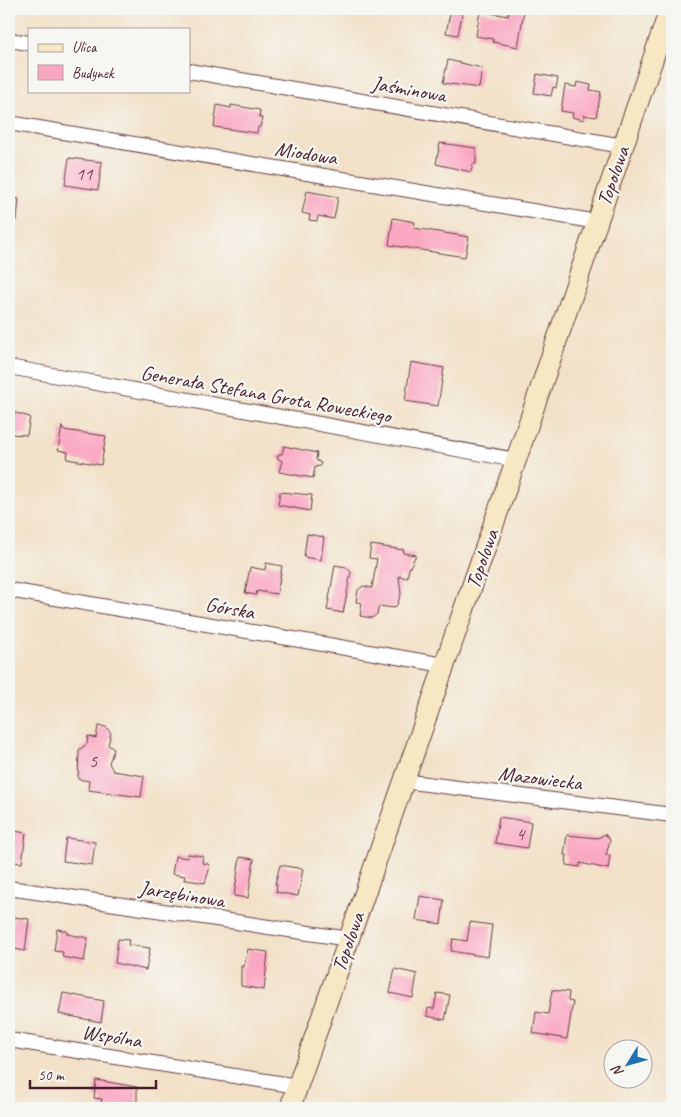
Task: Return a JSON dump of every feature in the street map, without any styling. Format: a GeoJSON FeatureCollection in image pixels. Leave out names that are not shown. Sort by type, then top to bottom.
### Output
{"type":"FeatureCollection","features":[{"type":"Feature","properties":{"kind":"street","name":"Topolowa"},"geometry":{"type":"LineString","coordinates":[[290,1108],[516,460],[670,9]]}},
{"type":"Feature","properties":{"kind":"street"},"geometry":{"type":"LineString","coordinates":[[9,40],[28,43]]}},
{"type":"Feature","properties":{"kind":"street","name":"Jaśminowa"},"geometry":{"type":"LineString","coordinates":[[190,71],[623,146]]}},
{"type":"Feature","properties":{"kind":"street","name":"Miodowa"},"geometry":{"type":"LineString","coordinates":[[9,124],[598,222]]}},
{"type":"Feature","properties":{"kind":"street","name":"Generała Stefana Grota Roweckiego"},"geometry":{"type":"LineString","coordinates":[[9,367],[516,460]]}},
{"type":"Feature","properties":{"kind":"street","name":"Górska"},"geometry":{"type":"LineString","coordinates":[[9,590],[444,666]]}},
{"type":"Feature","properties":{"kind":"street","name":"Mazowiecka"},"geometry":{"type":"LineString","coordinates":[[403,781],[672,815]]}},
{"type":"Feature","properties":{"kind":"street","name":"Jarzębinowa"},"geometry":{"type":"LineString","coordinates":[[9,888],[350,939]]}},
{"type":"Feature","properties":{"kind":"street","name":"Wspólna"},"geometry":{"type":"LineString","coordinates":[[9,1040],[298,1086]]}},
{"type":"Feature","properties":{"kind":"building"},"geometry":{"type":"Polygon","coordinates":[[[451,9],[463,9],[458,35],[446,33],[451,9]]]}},
{"type":"Feature","properties":{"kind":"building"},"geometry":{"type":"Polygon","coordinates":[[[509,9],[524,11],[518,47],[476,36],[480,11],[508,16],[509,9]]]}},
{"type":"Feature","properties":{"kind":"building"},"geometry":{"type":"Polygon","coordinates":[[[448,60],[482,68],[479,88],[443,83],[448,60]]]}},
{"type":"Feature","properties":{"kind":"building"},"geometry":{"type":"Polygon","coordinates":[[[537,74],[558,78],[556,88],[553,87],[551,96],[534,93],[537,74]]]}},
{"type":"Feature","properties":{"kind":"building"},"geometry":{"type":"Polygon","coordinates":[[[577,82],[591,85],[590,90],[601,92],[596,117],[584,115],[584,120],[572,117],[573,113],[561,111],[565,85],[576,87],[577,82]]]}},
{"type":"Feature","properties":{"kind":"building"},"geometry":{"type":"Polygon","coordinates":[[[217,105],[231,108],[231,105],[260,110],[259,117],[262,118],[257,133],[214,127],[217,105]]]}},
{"type":"Feature","properties":{"kind":"building"},"geometry":{"type":"Polygon","coordinates":[[[440,143],[476,148],[476,164],[473,164],[471,172],[436,164],[440,143]]]}},
{"type":"Feature","properties":{"kind":"building"},"geometry":{"type":"Polygon","coordinates":[[[69,158],[102,162],[98,190],[65,185],[69,158]]]}},
{"type":"Feature","properties":{"kind":"building"},"geometry":{"type":"Polygon","coordinates":[[[307,191],[338,197],[334,219],[318,216],[317,221],[309,220],[310,215],[302,213],[307,191]]]}},
{"type":"Feature","properties":{"kind":"building"},"geometry":{"type":"Polygon","coordinates":[[[9,198],[19,199],[17,220],[9,219],[9,198]]]}},
{"type":"Feature","properties":{"kind":"building"},"geometry":{"type":"Polygon","coordinates":[[[393,218],[415,222],[414,228],[469,237],[465,257],[389,245],[393,218]]]}},
{"type":"Feature","properties":{"kind":"building"},"geometry":{"type":"Polygon","coordinates":[[[411,362],[444,368],[438,406],[405,401],[411,362]]]}},
{"type":"Feature","properties":{"kind":"building"},"geometry":{"type":"Polygon","coordinates":[[[9,411],[30,417],[27,435],[9,434],[9,411]]]}},
{"type":"Feature","properties":{"kind":"building"},"geometry":{"type":"Polygon","coordinates":[[[62,426],[63,430],[106,436],[101,465],[67,459],[68,452],[58,450],[62,426]]]}},
{"type":"Feature","properties":{"kind":"building"},"geometry":{"type":"Polygon","coordinates":[[[284,446],[317,453],[316,460],[321,463],[320,466],[315,467],[313,478],[279,472],[282,461],[277,458],[279,454],[282,454],[284,446]]]}},
{"type":"Feature","properties":{"kind":"building"},"geometry":{"type":"Polygon","coordinates":[[[280,492],[312,495],[310,511],[278,505],[280,492]]]}},
{"type":"Feature","properties":{"kind":"building"},"geometry":{"type":"Polygon","coordinates":[[[307,534],[324,537],[321,560],[304,557],[307,534]]]}},
{"type":"Feature","properties":{"kind":"building"},"geometry":{"type":"Polygon","coordinates":[[[371,545],[404,550],[403,553],[416,555],[407,578],[399,576],[401,594],[397,605],[394,608],[379,606],[377,614],[372,618],[360,616],[362,603],[356,602],[358,590],[363,586],[372,588],[377,559],[369,558],[371,545]]]}},
{"type":"Feature","properties":{"kind":"building"},"geometry":{"type":"Polygon","coordinates":[[[266,563],[282,566],[277,594],[257,591],[256,595],[245,593],[250,567],[265,570],[266,563]]]}},
{"type":"Feature","properties":{"kind":"building"},"geometry":{"type":"Polygon","coordinates":[[[335,565],[346,567],[351,572],[343,613],[327,610],[335,565]]]}},
{"type":"Feature","properties":{"kind":"building"},"geometry":{"type":"Polygon","coordinates":[[[98,726],[106,727],[111,733],[108,745],[114,749],[109,763],[113,771],[144,776],[141,797],[88,790],[89,781],[78,779],[79,750],[87,744],[88,736],[96,738],[98,726]]]}},
{"type":"Feature","properties":{"kind":"building"},"geometry":{"type":"Polygon","coordinates":[[[499,817],[531,822],[527,848],[495,843],[499,817]]]}},
{"type":"Feature","properties":{"kind":"building"},"geometry":{"type":"Polygon","coordinates":[[[9,830],[26,833],[22,863],[9,861],[9,830]]]}},
{"type":"Feature","properties":{"kind":"building"},"geometry":{"type":"Polygon","coordinates":[[[605,834],[610,840],[606,855],[610,855],[608,869],[580,863],[580,867],[566,865],[567,855],[564,855],[567,835],[598,838],[605,834]]]}},
{"type":"Feature","properties":{"kind":"building"},"geometry":{"type":"Polygon","coordinates":[[[66,838],[95,842],[92,865],[63,861],[66,838]]]}},
{"type":"Feature","properties":{"kind":"building"},"geometry":{"type":"Polygon","coordinates":[[[188,854],[203,856],[202,863],[208,864],[210,867],[205,883],[184,880],[185,876],[172,874],[175,856],[187,858],[188,854]]]}},
{"type":"Feature","properties":{"kind":"building"},"geometry":{"type":"Polygon","coordinates":[[[240,857],[254,859],[248,898],[234,896],[240,857]]]}},
{"type":"Feature","properties":{"kind":"building"},"geometry":{"type":"Polygon","coordinates":[[[280,865],[303,869],[298,896],[276,892],[277,884],[275,884],[280,865]]]}},
{"type":"Feature","properties":{"kind":"building"},"geometry":{"type":"Polygon","coordinates":[[[420,896],[444,900],[441,924],[416,920],[420,896]]]}},
{"type":"Feature","properties":{"kind":"building"},"geometry":{"type":"Polygon","coordinates":[[[14,917],[29,919],[25,951],[9,948],[14,917]]]}},
{"type":"Feature","properties":{"kind":"building"},"geometry":{"type":"Polygon","coordinates":[[[470,922],[492,925],[488,957],[451,951],[453,939],[467,941],[470,922]]]}},
{"type":"Feature","properties":{"kind":"building"},"geometry":{"type":"Polygon","coordinates":[[[57,929],[67,931],[67,934],[88,938],[84,961],[62,957],[63,952],[54,951],[57,929]]]}},
{"type":"Feature","properties":{"kind":"building"},"geometry":{"type":"Polygon","coordinates":[[[118,939],[129,940],[128,945],[150,948],[146,970],[115,963],[118,939]]]}},
{"type":"Feature","properties":{"kind":"building"},"geometry":{"type":"Polygon","coordinates":[[[248,949],[268,952],[264,990],[241,986],[241,966],[244,967],[248,949]]]}},
{"type":"Feature","properties":{"kind":"building"},"geometry":{"type":"Polygon","coordinates":[[[395,969],[417,974],[413,998],[390,993],[395,969]]]}},
{"type":"Feature","properties":{"kind":"building"},"geometry":{"type":"Polygon","coordinates":[[[552,990],[569,992],[568,1001],[573,1002],[567,1039],[533,1033],[536,1012],[548,1014],[552,990]]]}},
{"type":"Feature","properties":{"kind":"building"},"geometry":{"type":"Polygon","coordinates":[[[63,993],[104,1001],[101,1022],[59,1014],[63,993]]]}},
{"type":"Feature","properties":{"kind":"building"},"geometry":{"type":"Polygon","coordinates":[[[437,993],[450,995],[445,1020],[427,1016],[428,1008],[434,1009],[437,993]]]}},
{"type":"Feature","properties":{"kind":"building"},"geometry":{"type":"Polygon","coordinates":[[[96,1080],[137,1087],[137,1105],[134,1105],[134,1108],[100,1108],[102,1099],[94,1098],[96,1080]]]}},
{"type":"Feature","properties":{"kind":"building"},"geometry":{"type":"Polygon","coordinates":[[[212,1103],[234,1106],[236,1108],[212,1108],[212,1103]]]}}]}
